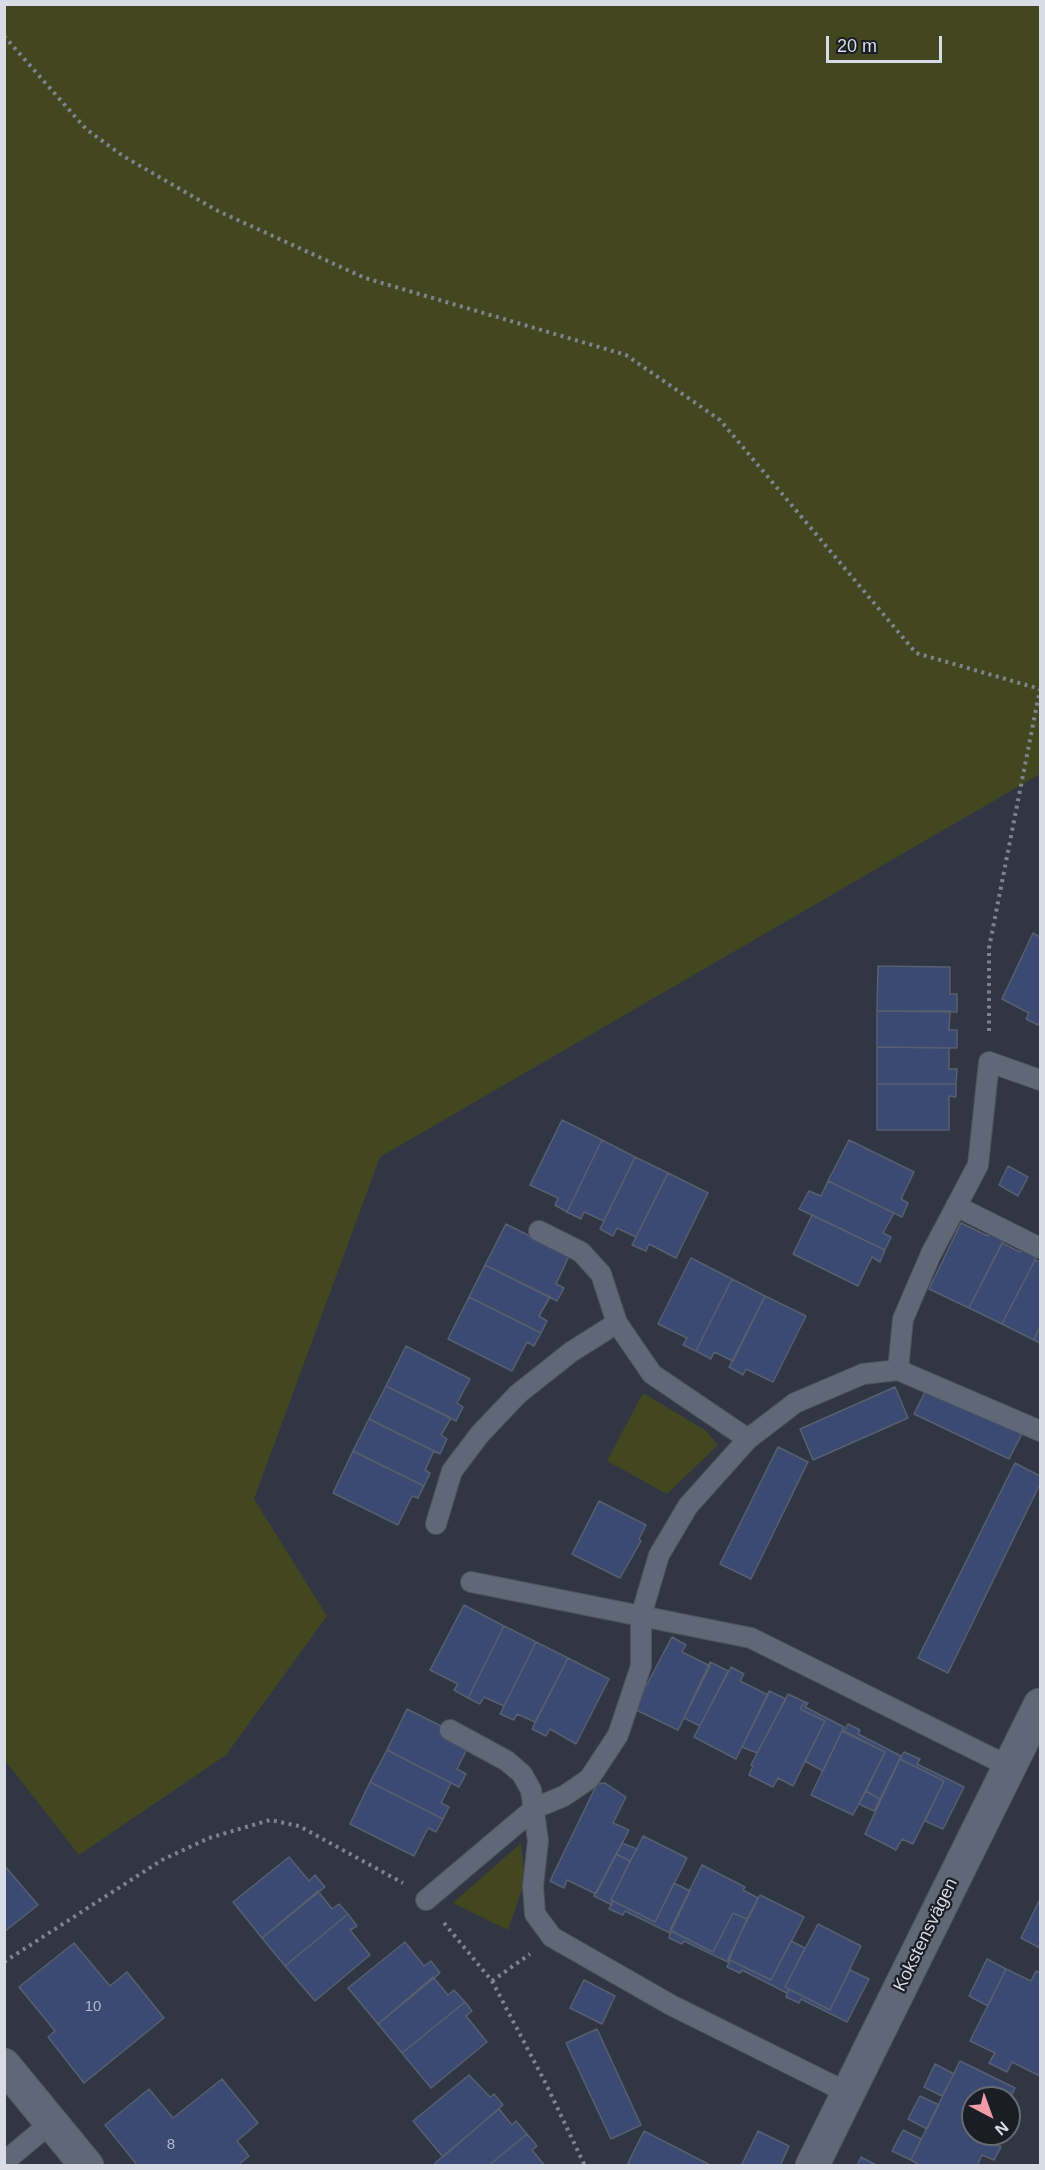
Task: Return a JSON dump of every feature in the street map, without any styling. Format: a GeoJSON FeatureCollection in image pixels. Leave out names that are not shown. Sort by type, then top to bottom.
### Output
{"type":"FeatureCollection","features":[{"type":"Feature","properties":{"kind":"street","name":"Kokstensvägen"},"geometry":{"type":"LineString","coordinates":[[812,2166],[1041,1705]]}},
{"type":"Feature","properties":{"kind":"street"},"geometry":{"type":"LineString","coordinates":[[4,2065],[87,2166]]}},
{"type":"Feature","properties":{"kind":"lane"},"geometry":{"type":"LineString","coordinates":[[898,1370],[903,1318],[931,1254],[978,1165],[989,1062],[1041,1080]]}},
{"type":"Feature","properties":{"kind":"lane"},"geometry":{"type":"LineString","coordinates":[[956,1206],[1041,1248]]}},
{"type":"Feature","properties":{"kind":"lane"},"geometry":{"type":"LineString","coordinates":[[539,1231],[581,1252],[601,1275],[617,1323],[652,1374],[748,1439]]}},
{"type":"Feature","properties":{"kind":"lane"},"geometry":{"type":"LineString","coordinates":[[436,1524],[452,1471],[480,1434],[518,1394],[571,1352],[617,1323]]}},
{"type":"Feature","properties":{"kind":"lane"},"geometry":{"type":"LineString","coordinates":[[426,1900],[535,1808],[564,1796],[589,1779],[618,1735],[641,1666],[641,1616],[659,1555],[688,1506],[748,1439],[795,1403],[863,1374],[898,1370],[1041,1431]]}},
{"type":"Feature","properties":{"kind":"lane"},"geometry":{"type":"LineString","coordinates":[[471,1582],[751,1638],[1010,1767]]}},
{"type":"Feature","properties":{"kind":"lane"},"geometry":{"type":"LineString","coordinates":[[450,1730],[489,1748],[522,1774],[531,1790],[538,1841],[533,1886],[535,1914],[552,1937],[671,2006],[848,2093]]}},
{"type":"Feature","properties":{"kind":"lane"},"geometry":{"type":"LineString","coordinates":[[4,2162],[52,2122]]}},
{"type":"Feature","properties":{"kind":"path"},"geometry":{"type":"LineString","coordinates":[[4,36],[86,129],[123,156],[218,211],[365,278],[626,355],[720,420],[916,653],[1040,688],[989,948],[989,1062]]}},
{"type":"Feature","properties":{"kind":"path"},"geometry":{"type":"LineString","coordinates":[[4,1962],[162,1860],[209,1838],[270,1820],[299,1826],[414,1890],[426,1900],[492,1981],[546,2084],[585,2166]]}},
{"type":"Feature","properties":{"kind":"path"},"geometry":{"type":"LineString","coordinates":[[492,1981],[552,1937]]}},
{"type":"Feature","properties":{"kind":"green space"},"geometry":{"type":"Polygon","coordinates":[[[5,4],[1040,5],[1040,774],[380,1157],[254,1499],[327,1616],[226,1755],[79,1855],[4,1759],[5,4]]]}},
{"type":"Feature","properties":{"kind":"green space"},"geometry":{"type":"Polygon","coordinates":[[[643,1393],[705,1430],[718,1445],[667,1494],[607,1461],[643,1393]]]}},
{"type":"Feature","properties":{"kind":"green space"},"geometry":{"type":"Polygon","coordinates":[[[521,1843],[525,1881],[508,1930],[453,1903],[521,1843]]]}},
{"type":"Feature","properties":{"kind":"building"},"geometry":{"type":"Polygon","coordinates":[[[1033,933],[1040,937],[1040,1020],[1038,1025],[1026,1019],[1029,1013],[1002,999],[1033,933]]]}},
{"type":"Feature","properties":{"kind":"building"},"geometry":{"type":"Polygon","coordinates":[[[878,966],[950,967],[950,994],[957,994],[957,1012],[877,1011],[878,966]]]}},
{"type":"Feature","properties":{"kind":"building"},"geometry":{"type":"Polygon","coordinates":[[[877,1011],[950,1011],[949,1030],[957,1030],[957,1048],[877,1047],[877,1011]]]}},
{"type":"Feature","properties":{"kind":"building"},"geometry":{"type":"Polygon","coordinates":[[[877,1047],[949,1048],[949,1069],[957,1069],[956,1084],[877,1084],[877,1047]]]}},
{"type":"Feature","properties":{"kind":"building"},"geometry":{"type":"Polygon","coordinates":[[[877,1084],[956,1084],[956,1097],[949,1096],[949,1130],[877,1130],[877,1084]]]}},
{"type":"Feature","properties":{"kind":"building"},"geometry":{"type":"Polygon","coordinates":[[[562,1120],[602,1140],[567,1212],[555,1205],[558,1198],[530,1185],[562,1120]]]}},
{"type":"Feature","properties":{"kind":"building"},"geometry":{"type":"Polygon","coordinates":[[[602,1140],[635,1157],[604,1221],[584,1212],[581,1219],[567,1212],[602,1140]]]}},
{"type":"Feature","properties":{"kind":"building"},"geometry":{"type":"Polygon","coordinates":[[[849,1140],[914,1172],[901,1199],[908,1203],[902,1217],[828,1181],[849,1140]]]}},
{"type":"Feature","properties":{"kind":"building"},"geometry":{"type":"Polygon","coordinates":[[[635,1157],[668,1173],[636,1237],[617,1228],[613,1236],[600,1229],[635,1157]]]}},
{"type":"Feature","properties":{"kind":"building"},"geometry":{"type":"Polygon","coordinates":[[[1008,1166],[1028,1177],[1018,1196],[999,1185],[1008,1166]]]}},
{"type":"Feature","properties":{"kind":"building"},"geometry":{"type":"Polygon","coordinates":[[[668,1173],[708,1193],[676,1258],[649,1244],[646,1251],[632,1245],[668,1173]]]}},
{"type":"Feature","properties":{"kind":"building"},"geometry":{"type":"Polygon","coordinates":[[[828,1181],[894,1213],[883,1233],[891,1237],[885,1250],[799,1209],[809,1191],[821,1196],[828,1181]]]}},
{"type":"Feature","properties":{"kind":"building"},"geometry":{"type":"Polygon","coordinates":[[[812,1215],[885,1250],[880,1262],[872,1257],[858,1286],[793,1254],[812,1215]]]}},
{"type":"Feature","properties":{"kind":"building"},"geometry":{"type":"Polygon","coordinates":[[[961,1223],[988,1236],[990,1230],[1005,1238],[969,1308],[929,1289],[961,1223]]]}},
{"type":"Feature","properties":{"kind":"building"},"geometry":{"type":"Polygon","coordinates":[[[506,1224],[569,1256],[556,1284],[564,1288],[557,1301],[485,1265],[506,1224]]]}},
{"type":"Feature","properties":{"kind":"building"},"geometry":{"type":"Polygon","coordinates":[[[1002,1243],[1020,1252],[1023,1246],[1038,1254],[1002,1324],[969,1308],[1002,1243]]]}},
{"type":"Feature","properties":{"kind":"building"},"geometry":{"type":"Polygon","coordinates":[[[691,1258],[732,1279],[696,1351],[683,1345],[687,1338],[658,1324],[691,1258]]]}},
{"type":"Feature","properties":{"kind":"building"},"geometry":{"type":"Polygon","coordinates":[[[1035,1260],[1040,1262],[1040,1327],[1034,1340],[1002,1324],[1035,1260]]]}},
{"type":"Feature","properties":{"kind":"building"},"geometry":{"type":"Polygon","coordinates":[[[485,1265],[550,1297],[539,1316],[547,1321],[541,1333],[469,1297],[485,1265]]]}},
{"type":"Feature","properties":{"kind":"building"},"geometry":{"type":"Polygon","coordinates":[[[732,1279],[765,1296],[733,1361],[714,1352],[711,1359],[696,1351],[732,1279]]]}},
{"type":"Feature","properties":{"kind":"building"},"geometry":{"type":"Polygon","coordinates":[[[765,1296],[806,1316],[773,1382],[746,1369],[743,1375],[729,1367],[765,1296]]]}},
{"type":"Feature","properties":{"kind":"building"},"geometry":{"type":"Polygon","coordinates":[[[469,1297],[541,1333],[534,1346],[527,1342],[512,1371],[448,1339],[469,1297]]]}},
{"type":"Feature","properties":{"kind":"building"},"geometry":{"type":"Polygon","coordinates":[[[1040,1327],[1040,1343],[1034,1340],[1040,1327]]]}},
{"type":"Feature","properties":{"kind":"building"},"geometry":{"type":"Polygon","coordinates":[[[406,1346],[470,1379],[457,1403],[463,1407],[456,1421],[386,1386],[406,1346]]]}},
{"type":"Feature","properties":{"kind":"building"},"geometry":{"type":"Polygon","coordinates":[[[929,1384],[1024,1430],[1009,1459],[914,1414],[929,1384]]]}},
{"type":"Feature","properties":{"kind":"building"},"geometry":{"type":"Polygon","coordinates":[[[386,1386],[451,1418],[441,1435],[447,1439],[440,1454],[369,1419],[386,1386]]]}},
{"type":"Feature","properties":{"kind":"building"},"geometry":{"type":"Polygon","coordinates":[[[895,1387],[908,1418],[813,1460],[800,1429],[895,1387]]]}},
{"type":"Feature","properties":{"kind":"building"},"geometry":{"type":"Polygon","coordinates":[[[369,1419],[434,1451],[425,1470],[430,1473],[424,1486],[353,1451],[369,1419]]]}},
{"type":"Feature","properties":{"kind":"building"},"geometry":{"type":"Polygon","coordinates":[[[778,1447],[808,1462],[751,1579],[720,1564],[778,1447]]]}},
{"type":"Feature","properties":{"kind":"building"},"geometry":{"type":"Polygon","coordinates":[[[353,1451],[424,1486],[418,1498],[412,1496],[398,1525],[333,1493],[353,1451]]]}},
{"type":"Feature","properties":{"kind":"building"},"geometry":{"type":"Polygon","coordinates":[[[1015,1463],[1040,1476],[1040,1484],[948,1673],[918,1658],[1015,1463]]]}},
{"type":"Feature","properties":{"kind":"building"},"geometry":{"type":"Polygon","coordinates":[[[599,1501],[646,1525],[639,1539],[641,1541],[620,1578],[572,1554],[599,1501]]]}},
{"type":"Feature","properties":{"kind":"building"},"geometry":{"type":"Polygon","coordinates":[[[464,1605],[504,1626],[468,1698],[454,1690],[458,1684],[430,1670],[464,1605]]]}},
{"type":"Feature","properties":{"kind":"building"},"geometry":{"type":"Polygon","coordinates":[[[504,1626],[536,1642],[504,1706],[484,1697],[480,1704],[468,1698],[504,1626]]]}},
{"type":"Feature","properties":{"kind":"building"},"geometry":{"type":"Polygon","coordinates":[[[672,1637],[686,1645],[682,1652],[710,1666],[678,1730],[634,1709],[672,1637]]]}},
{"type":"Feature","properties":{"kind":"building"},"geometry":{"type":"Polygon","coordinates":[[[536,1642],[568,1658],[535,1722],[517,1714],[514,1720],[500,1714],[536,1642]]]}},
{"type":"Feature","properties":{"kind":"building"},"geometry":{"type":"Polygon","coordinates":[[[568,1658],[609,1679],[576,1744],[550,1729],[546,1736],[532,1729],[568,1658]]]}},
{"type":"Feature","properties":{"kind":"building"},"geometry":{"type":"Polygon","coordinates":[[[710,1662],[728,1671],[700,1726],[684,1718],[710,1662]]]}},
{"type":"Feature","properties":{"kind":"building"},"geometry":{"type":"Polygon","coordinates":[[[731,1667],[744,1674],[740,1681],[768,1695],[736,1759],[694,1737],[731,1667]]]}},
{"type":"Feature","properties":{"kind":"building"},"geometry":{"type":"Polygon","coordinates":[[[769,1691],[786,1699],[757,1753],[742,1747],[769,1691]]]}},
{"type":"Feature","properties":{"kind":"building"},"geometry":{"type":"Polygon","coordinates":[[[788,1694],[805,1702],[800,1709],[825,1721],[793,1786],[778,1778],[773,1787],[749,1775],[753,1766],[751,1765],[788,1694]]]}},
{"type":"Feature","properties":{"kind":"building"},"geometry":{"type":"Polygon","coordinates":[[[805,1702],[808,1703],[805,1707],[844,1727],[823,1771],[805,1761],[825,1721],[800,1709],[805,1702]]]}},
{"type":"Feature","properties":{"kind":"building"},"geometry":{"type":"Polygon","coordinates":[[[407,1709],[471,1741],[457,1769],[466,1774],[459,1787],[387,1750],[407,1709]]]}},
{"type":"Feature","properties":{"kind":"building"},"geometry":{"type":"Polygon","coordinates":[[[848,1724],[860,1730],[858,1734],[901,1756],[880,1799],[866,1791],[885,1752],[844,1731],[848,1724]]]}},
{"type":"Feature","properties":{"kind":"building"},"geometry":{"type":"Polygon","coordinates":[[[842,1731],[885,1752],[853,1815],[811,1795],[842,1731]]]}},
{"type":"Feature","properties":{"kind":"building"},"geometry":{"type":"Polygon","coordinates":[[[387,1750],[451,1783],[441,1803],[449,1807],[443,1819],[370,1782],[387,1750]]]}},
{"type":"Feature","properties":{"kind":"building"},"geometry":{"type":"Polygon","coordinates":[[[904,1752],[920,1759],[917,1764],[964,1787],[943,1829],[925,1821],[944,1781],[900,1759],[904,1752]]]}},
{"type":"Feature","properties":{"kind":"building"},"geometry":{"type":"Polygon","coordinates":[[[900,1759],[944,1781],[913,1844],[902,1839],[896,1850],[865,1834],[900,1759]]]}},
{"type":"Feature","properties":{"kind":"building"},"geometry":{"type":"Polygon","coordinates":[[[370,1782],[443,1819],[436,1832],[428,1828],[414,1856],[350,1824],[370,1782]]]}},
{"type":"Feature","properties":{"kind":"building"},"geometry":{"type":"Polygon","coordinates":[[[605,1783],[626,1797],[613,1823],[629,1830],[596,1894],[567,1880],[564,1888],[550,1881],[597,1784],[605,1783]]]}},
{"type":"Feature","properties":{"kind":"building"},"geometry":{"type":"Polygon","coordinates":[[[866,1791],[880,1799],[874,1811],[859,1804],[866,1791]]]}},
{"type":"Feature","properties":{"kind":"building"},"geometry":{"type":"Polygon","coordinates":[[[643,1836],[687,1858],[655,1922],[611,1900],[643,1836]]]}},
{"type":"Feature","properties":{"kind":"building"},"geometry":{"type":"Polygon","coordinates":[[[622,1843],[637,1849],[630,1861],[616,1854],[622,1843]]]}},
{"type":"Feature","properties":{"kind":"building"},"geometry":{"type":"Polygon","coordinates":[[[616,1854],[630,1861],[611,1900],[612,1905],[594,1896],[616,1854]]]}},
{"type":"Feature","properties":{"kind":"building"},"geometry":{"type":"Polygon","coordinates":[[[289,1857],[309,1881],[315,1875],[325,1887],[262,1938],[233,1902],[289,1857]]]}},
{"type":"Feature","properties":{"kind":"building"},"geometry":{"type":"Polygon","coordinates":[[[4,1865],[38,1905],[4,1932],[4,1865]]]}},
{"type":"Feature","properties":{"kind":"building"},"geometry":{"type":"Polygon","coordinates":[[[702,1865],[745,1887],[743,1890],[758,1898],[747,1919],[733,1913],[713,1952],[670,1930],[702,1865]]]}},
{"type":"Feature","properties":{"kind":"building"},"geometry":{"type":"Polygon","coordinates":[[[674,1883],[690,1891],[670,1933],[625,1911],[623,1915],[609,1909],[613,1901],[655,1922],[674,1883]]]}},
{"type":"Feature","properties":{"kind":"building"},"geometry":{"type":"Polygon","coordinates":[[[318,1891],[332,1909],[339,1904],[348,1914],[285,1966],[262,1938],[318,1891]]]}},
{"type":"Feature","properties":{"kind":"building"},"geometry":{"type":"Polygon","coordinates":[[[760,1895],[804,1917],[771,1980],[728,1959],[760,1895]]]}},
{"type":"Feature","properties":{"kind":"building"},"geometry":{"type":"Polygon","coordinates":[[[1040,1899],[1040,1948],[1021,1938],[1040,1899]]]}},
{"type":"Feature","properties":{"kind":"building"},"geometry":{"type":"Polygon","coordinates":[[[733,1913],[747,1919],[728,1962],[684,1941],[682,1944],[669,1938],[671,1931],[713,1952],[733,1913]]]}},
{"type":"Feature","properties":{"kind":"building"},"geometry":{"type":"Polygon","coordinates":[[[348,1914],[357,1926],[350,1930],[370,1955],[315,2001],[285,1966],[348,1914]]]}},
{"type":"Feature","properties":{"kind":"building"},"geometry":{"type":"Polygon","coordinates":[[[818,1924],[861,1946],[830,2010],[785,1987],[818,1924]]]}},
{"type":"Feature","properties":{"kind":"building"},"geometry":{"type":"Polygon","coordinates":[[[791,1941],[805,1948],[785,1987],[789,1989],[787,1993],[742,1970],[740,1973],[727,1967],[730,1960],[771,1980],[791,1941]]]}},
{"type":"Feature","properties":{"kind":"building"},"geometry":{"type":"Polygon","coordinates":[[[405,1942],[424,1966],[431,1961],[440,1973],[378,2024],[348,1988],[405,1942]]]}},
{"type":"Feature","properties":{"kind":"building"},"geometry":{"type":"Polygon","coordinates":[[[74,1943],[110,1986],[127,1972],[164,2018],[84,2083],[48,2037],[55,2031],[19,1987],[74,1943]]]}},
{"type":"Feature","properties":{"kind":"building"},"geometry":{"type":"Polygon","coordinates":[[[987,1959],[1006,1969],[988,2006],[969,1996],[987,1959]]]}},
{"type":"Feature","properties":{"kind":"building"},"geometry":{"type":"Polygon","coordinates":[[[1006,1969],[1031,1981],[1036,1971],[1040,1973],[1040,2076],[1012,2062],[1007,2072],[989,2063],[995,2053],[970,2041],[1006,1969]]]}},
{"type":"Feature","properties":{"kind":"building"},"geometry":{"type":"Polygon","coordinates":[[[850,1970],[869,1979],[847,2022],[801,1999],[799,2003],[786,1997],[789,1989],[830,2010],[850,1970]]]}},
{"type":"Feature","properties":{"kind":"building"},"geometry":{"type":"Polygon","coordinates":[[[433,1977],[448,1995],[454,1990],[465,2002],[402,2053],[378,2024],[433,1977]]]}},
{"type":"Feature","properties":{"kind":"building"},"geometry":{"type":"Polygon","coordinates":[[[584,1980],[615,1996],[602,2024],[570,2008],[584,1980]]]}},
{"type":"Feature","properties":{"kind":"building"},"geometry":{"type":"Polygon","coordinates":[[[465,2002],[472,2011],[466,2016],[487,2042],[431,2088],[402,2053],[465,2002]]]}},
{"type":"Feature","properties":{"kind":"building"},"geometry":{"type":"Polygon","coordinates":[[[597,2029],[641,2125],[611,2139],[566,2043],[597,2029]]]}},
{"type":"Feature","properties":{"kind":"building"},"geometry":{"type":"Polygon","coordinates":[[[960,2061],[1011,2086],[961,2086],[961,2146],[999,2146],[1001,2147],[994,2160],[982,2155],[977,2166],[921,2166],[911,2160],[960,2061]]]}},
{"type":"Feature","properties":{"kind":"building"},"geometry":{"type":"Polygon","coordinates":[[[935,2064],[954,2074],[942,2096],[924,2087],[935,2064]]]}},
{"type":"Feature","properties":{"kind":"building"},"geometry":{"type":"Polygon","coordinates":[[[469,2075],[490,2097],[494,2094],[503,2105],[443,2157],[413,2121],[469,2075]]]}},
{"type":"Feature","properties":{"kind":"building"},"geometry":{"type":"Polygon","coordinates":[[[222,2079],[258,2123],[237,2141],[249,2156],[237,2166],[138,2166],[105,2125],[149,2089],[173,2118],[222,2079]]]}},
{"type":"Feature","properties":{"kind":"building"},"geometry":{"type":"Polygon","coordinates":[[[920,2096],[939,2105],[927,2129],[908,2119],[920,2096]]]}},
{"type":"Feature","properties":{"kind":"building"},"geometry":{"type":"Polygon","coordinates":[[[499,2109],[512,2125],[516,2121],[527,2134],[488,2166],[437,2166],[435,2163],[499,2109]]]}},
{"type":"Feature","properties":{"kind":"building"},"geometry":{"type":"Polygon","coordinates":[[[903,2130],[921,2139],[911,2160],[892,2151],[903,2130]]]}},
{"type":"Feature","properties":{"kind":"building"},"geometry":{"type":"Polygon","coordinates":[[[644,2131],[712,2166],[633,2166],[628,2163],[644,2131]]]}},
{"type":"Feature","properties":{"kind":"building"},"geometry":{"type":"Polygon","coordinates":[[[758,2131],[789,2146],[780,2166],[741,2166],[758,2131]]]}},
{"type":"Feature","properties":{"kind":"building"},"geometry":{"type":"Polygon","coordinates":[[[527,2134],[537,2146],[532,2150],[545,2166],[488,2166],[527,2134]]]}},
{"type":"Feature","properties":{"kind":"building"},"geometry":{"type":"Polygon","coordinates":[[[861,2157],[878,2166],[857,2166],[861,2157]]]}}]}
